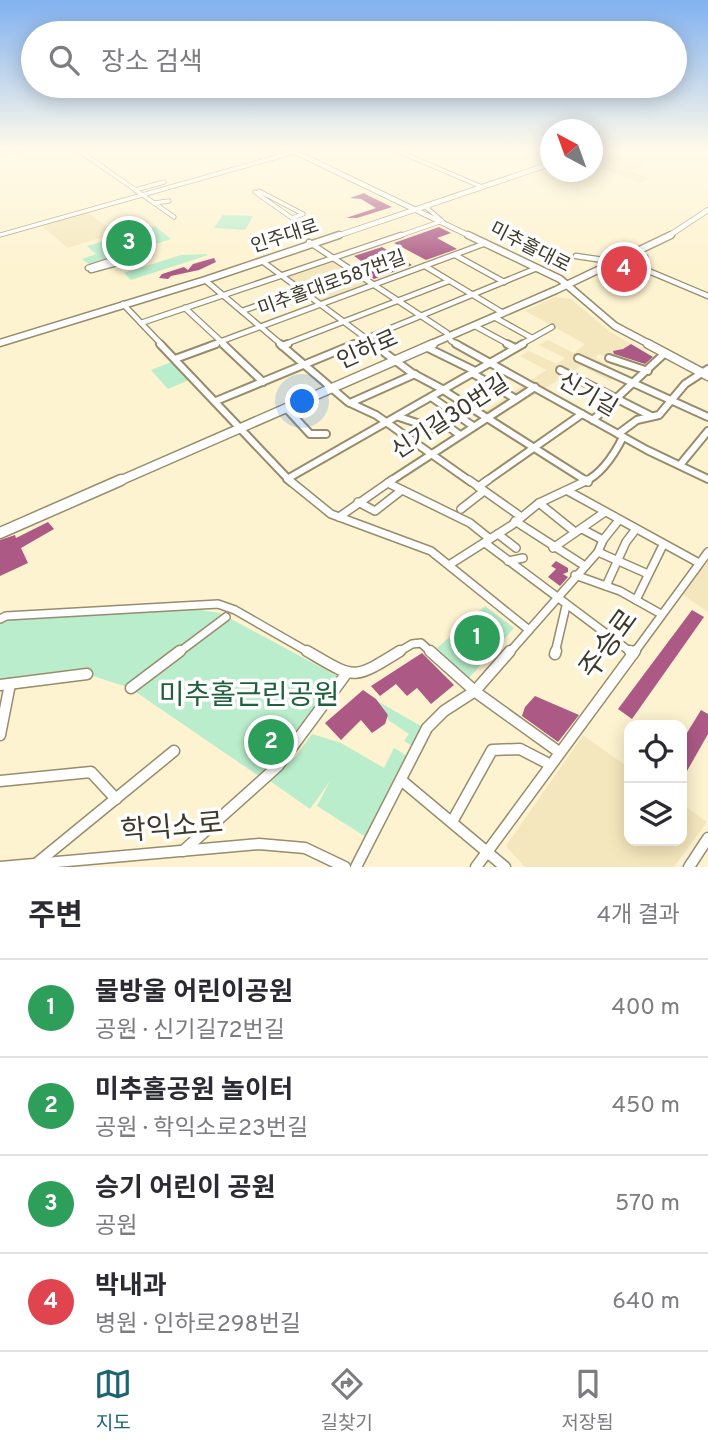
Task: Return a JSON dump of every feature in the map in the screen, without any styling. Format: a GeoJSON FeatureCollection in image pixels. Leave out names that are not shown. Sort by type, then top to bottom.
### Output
{"type":"FeatureCollection","features":[{"type":"Feature","properties":{"kind":"main road","name":"미추홀대로"},"geometry":{"type":"LineString","coordinates":[[376,189],[568,284],[615,326],[665,353],[707,371]]}},
{"type":"Feature","properties":{"kind":"main road","name":"인주대로"},"geometry":{"type":"LineString","coordinates":[[0,343],[474,189]]}},
{"type":"Feature","properties":{"kind":"main road","name":"인하로"},"geometry":{"type":"LineString","coordinates":[[0,533],[395,360],[450,339],[671,235],[708,210]]}},
{"type":"Feature","properties":{"kind":"main road","name":"인주대로"},"geometry":{"type":"LineString","coordinates":[[176,287],[205,280],[311,243]]}},
{"type":"Feature","properties":{"kind":"street"},"geometry":{"type":"LineString","coordinates":[[0,235],[160,189]]}},
{"type":"Feature","properties":{"kind":"street"},"geometry":{"type":"LineString","coordinates":[[135,190],[174,217]]}},
{"type":"Feature","properties":{"kind":"street"},"geometry":{"type":"LineString","coordinates":[[257,192],[303,214],[292,218],[257,192]]}},
{"type":"Feature","properties":{"kind":"street"},"geometry":{"type":"LineString","coordinates":[[154,203],[169,201]]}},
{"type":"Feature","properties":{"kind":"street"},"geometry":{"type":"LineString","coordinates":[[141,323],[438,222],[426,206],[434,202]]}},
{"type":"Feature","properties":{"kind":"street","name":"신기길"},"geometry":{"type":"LineString","coordinates":[[311,243],[398,300],[450,339],[620,435],[708,479]]}},
{"type":"Feature","properties":{"kind":"street","name":"미추홀대로587번길"},"geometry":{"type":"LineString","coordinates":[[175,359],[486,243]]}},
{"type":"Feature","properties":{"kind":"street"},"geometry":{"type":"LineString","coordinates":[[145,249],[150,254],[90,269],[145,249]]}},
{"type":"Feature","properties":{"kind":"street"},"geometry":{"type":"LineString","coordinates":[[455,254],[504,282]]}},
{"type":"Feature","properties":{"kind":"street"},"geometry":{"type":"LineString","coordinates":[[576,256],[586,260],[603,258],[610,261]]}},
{"type":"Feature","properties":{"kind":"street"},"geometry":{"type":"LineString","coordinates":[[628,256],[645,257]]}},
{"type":"Feature","properties":{"kind":"street"},"geometry":{"type":"LineString","coordinates":[[620,259],[708,296]]}},
{"type":"Feature","properties":{"kind":"street"},"geometry":{"type":"LineString","coordinates":[[262,261],[415,374],[588,482]]}},
{"type":"Feature","properties":{"kind":"street"},"geometry":{"type":"LineString","coordinates":[[425,266],[503,313]]}},
{"type":"Feature","properties":{"kind":"street"},"geometry":{"type":"LineString","coordinates":[[216,401],[537,268]]}},
{"type":"Feature","properties":{"kind":"street"},"geometry":{"type":"LineString","coordinates":[[205,280],[350,403],[387,423],[481,489],[553,548],[585,566]]}},
{"type":"Feature","properties":{"kind":"street"},"geometry":{"type":"LineString","coordinates":[[282,346],[449,281]]}},
{"type":"Feature","properties":{"kind":"street"},"geometry":{"type":"LineString","coordinates":[[242,311],[301,290]]}},
{"type":"Feature","properties":{"kind":"street"},"geometry":{"type":"LineString","coordinates":[[123,304],[288,479],[331,514],[421,546],[449,565],[529,630]]}},
{"type":"Feature","properties":{"kind":"street"},"geometry":{"type":"LineString","coordinates":[[185,308],[263,382]]}},
{"type":"Feature","properties":{"kind":"street"},"geometry":{"type":"LineString","coordinates":[[494,317],[532,338]]}},
{"type":"Feature","properties":{"kind":"street"},"geometry":{"type":"LineString","coordinates":[[475,326],[515,348]]}},
{"type":"Feature","properties":{"kind":"street"},"geometry":{"type":"LineString","coordinates":[[288,479],[552,327]]}},
{"type":"Feature","properties":{"kind":"street"},"geometry":{"type":"LineString","coordinates":[[426,347],[474,372],[516,399]]}},
{"type":"Feature","properties":{"kind":"street"},"geometry":{"type":"LineString","coordinates":[[593,419],[665,353]]}},
{"type":"Feature","properties":{"kind":"street"},"geometry":{"type":"LineString","coordinates":[[578,358],[708,417]]}},
{"type":"Feature","properties":{"kind":"street"},"geometry":{"type":"LineString","coordinates":[[609,358],[648,371]]}},
{"type":"Feature","properties":{"kind":"street"},"geometry":{"type":"LineString","coordinates":[[560,370],[652,416]]}},
{"type":"Feature","properties":{"kind":"street"},"geometry":{"type":"LineString","coordinates":[[449,565],[498,534],[539,503],[595,477],[616,451],[620,435],[636,420],[662,412],[685,384],[707,371]]}},
{"type":"Feature","properties":{"kind":"street"},"geometry":{"type":"LineString","coordinates":[[350,403],[415,374]]}},
{"type":"Feature","properties":{"kind":"street","name":"신기길30번길"},"geometry":{"type":"LineString","coordinates":[[339,517],[430,454],[535,387]]}},
{"type":"Feature","properties":{"kind":"street"},"geometry":{"type":"LineString","coordinates":[[431,397],[473,426]]}},
{"type":"Feature","properties":{"kind":"street"},"geometry":{"type":"LineString","coordinates":[[286,408],[310,434],[326,434]]}},
{"type":"Feature","properties":{"kind":"street"},"geometry":{"type":"LineString","coordinates":[[461,509],[511,461],[536,448],[582,414]]}},
{"type":"Feature","properties":{"kind":"street"},"geometry":{"type":"LineString","coordinates":[[398,417],[444,428],[460,435]]}},
{"type":"Feature","properties":{"kind":"street"},"geometry":{"type":"LineString","coordinates":[[680,465],[708,431]]}},
{"type":"Feature","properties":{"kind":"street","name":"신기길30번길"},"geometry":{"type":"LineString","coordinates":[[388,483],[470,523],[508,561],[633,654]]}},
{"type":"Feature","properties":{"kind":"street"},"geometry":{"type":"LineString","coordinates":[[377,490],[391,497]]}},
{"type":"Feature","properties":{"kind":"street","name":"신기길30번길"},"geometry":{"type":"LineString","coordinates":[[358,502],[375,511],[402,490]]}},
{"type":"Feature","properties":{"kind":"street"},"geometry":{"type":"LineString","coordinates":[[568,491],[699,563]]}},
{"type":"Feature","properties":{"kind":"street"},"geometry":{"type":"LineString","coordinates":[[539,503],[578,530],[603,540]]}},
{"type":"Feature","properties":{"kind":"street"},"geometry":{"type":"LineString","coordinates":[[553,548],[605,512]]}},
{"type":"Feature","properties":{"kind":"street"},"geometry":{"type":"LineString","coordinates":[[356,867],[427,728],[444,711],[475,691],[598,552],[603,540],[619,520]]}},
{"type":"Feature","properties":{"kind":"street"},"geometry":{"type":"LineString","coordinates":[[606,586],[626,542],[636,529]]}},
{"type":"Feature","properties":{"kind":"street"},"geometry":{"type":"LineString","coordinates":[[498,534],[516,548]]}},
{"type":"Feature","properties":{"kind":"street"},"geometry":{"type":"LineString","coordinates":[[636,600],[663,545]]}},
{"type":"Feature","properties":{"kind":"street"},"geometry":{"type":"LineString","coordinates":[[598,552],[648,574]]}},
{"type":"Feature","properties":{"kind":"street","name":"주승로"},"geometry":{"type":"LineString","coordinates":[[476,867],[708,552]]}},
{"type":"Feature","properties":{"kind":"street"},"geometry":{"type":"LineString","coordinates":[[508,561],[523,558]]}},
{"type":"Feature","properties":{"kind":"street"},"geometry":{"type":"LineString","coordinates":[[575,575],[596,586],[606,586],[661,614]]}},
{"type":"Feature","properties":{"kind":"street"},"geometry":{"type":"LineString","coordinates":[[0,619],[20,615],[218,604],[235,610],[346,674],[364,674],[412,644],[421,643],[475,691],[559,752]]}},
{"type":"Feature","properties":{"kind":"street"},"geometry":{"type":"LineString","coordinates":[[555,654],[566,606]]}},
{"type":"Feature","properties":{"kind":"street"},"geometry":{"type":"LineString","coordinates":[[131,688],[226,617]]}},
{"type":"Feature","properties":{"kind":"street"},"geometry":{"type":"LineString","coordinates":[[0,735],[5,684],[87,674]]}},
{"type":"Feature","properties":{"kind":"street"},"geometry":{"type":"LineString","coordinates":[[181,853],[278,766],[346,674]]}},
{"type":"Feature","properties":{"kind":"street"},"geometry":{"type":"LineString","coordinates":[[452,822],[492,750],[520,749],[550,764]]}},
{"type":"Feature","properties":{"kind":"street"},"geometry":{"type":"LineString","coordinates":[[36,864],[174,751]]}},
{"type":"Feature","properties":{"kind":"street"},"geometry":{"type":"LineString","coordinates":[[0,781],[91,772],[116,799]]}},
{"type":"Feature","properties":{"kind":"street"},"geometry":{"type":"LineString","coordinates":[[401,780],[505,867]]}},
{"type":"Feature","properties":{"kind":"street"},"geometry":{"type":"LineString","coordinates":[[689,867],[708,838]]}},
{"type":"Feature","properties":{"kind":"street","name":"학익소로"},"geometry":{"type":"LineString","coordinates":[[0,867],[259,844],[305,848],[345,867]]}},
{"type":"Feature","properties":{"kind":"shaded area"},"geometry":{"type":"Polygon","coordinates":[[[87,212],[115,233],[68,248],[41,225],[87,212]]]}},
{"type":"Feature","properties":{"kind":"shaded area"},"geometry":{"type":"Polygon","coordinates":[[[334,260],[371,285],[323,303],[287,276],[334,260]]]}},
{"type":"Feature","properties":{"kind":"shaded area"},"geometry":{"type":"Polygon","coordinates":[[[555,297],[571,299],[609,331],[631,344],[609,358],[599,354],[595,357],[614,369],[611,372],[617,375],[610,381],[581,366],[492,421],[481,414],[546,370],[520,356],[529,351],[557,364],[565,358],[539,345],[548,340],[574,353],[585,344],[525,311],[555,297]]]}},
{"type":"Feature","properties":{"kind":"shaded area"},"geometry":{"type":"Polygon","coordinates":[[[708,561],[708,612],[682,594],[708,561]]]}},
{"type":"Feature","properties":{"kind":"shaded area"},"geometry":{"type":"Polygon","coordinates":[[[583,735],[624,764],[624,846],[687,846],[687,808],[707,822],[674,867],[525,867],[506,846],[583,735]]]}},
{"type":"Feature","properties":{"kind":"green space"},"geometry":{"type":"Polygon","coordinates":[[[223,215],[253,216],[245,230],[214,228],[223,215]]]}},
{"type":"Feature","properties":{"kind":"green space"},"geometry":{"type":"Polygon","coordinates":[[[155,226],[171,239],[90,265],[82,259],[96,254],[87,246],[155,226]]]}},
{"type":"Feature","properties":{"kind":"green space"},"geometry":{"type":"Polygon","coordinates":[[[181,255],[208,255],[131,280],[124,273],[181,255]]]}},
{"type":"Feature","properties":{"kind":"green space"},"geometry":{"type":"Polygon","coordinates":[[[174,361],[191,379],[168,389],[151,370],[174,361]]]}},
{"type":"Feature","properties":{"kind":"green space"},"geometry":{"type":"Polygon","coordinates":[[[485,606],[514,628],[468,679],[437,648],[485,606]]]}},
{"type":"Feature","properties":{"kind":"green space","name":"미추홀근린공원"},"geometry":{"type":"Polygon","coordinates":[[[187,608],[220,613],[337,676],[323,703],[304,730],[260,777],[130,688],[87,674],[0,685],[0,623],[10,618],[187,608]]]}},
{"type":"Feature","properties":{"kind":"green space"},"geometry":{"type":"Polygon","coordinates":[[[372,698],[426,729],[417,749],[404,741],[409,734],[388,720],[388,715],[372,698]]]}},
{"type":"Feature","properties":{"kind":"green space"},"geometry":{"type":"Polygon","coordinates":[[[312,734],[341,743],[384,768],[394,748],[412,759],[366,837],[317,806],[330,781],[310,809],[270,781],[296,756],[312,734]]]}},
{"type":"Feature","properties":{"kind":"building"},"geometry":{"type":"Polygon","coordinates":[[[364,193],[392,207],[357,218],[346,218],[376,208],[361,199],[350,198],[364,193]]]}},
{"type":"Feature","properties":{"kind":"building"},"geometry":{"type":"Polygon","coordinates":[[[439,227],[451,233],[437,238],[457,249],[426,260],[394,243],[439,227]]]}},
{"type":"Feature","properties":{"kind":"building"},"geometry":{"type":"Polygon","coordinates":[[[382,247],[412,265],[374,279],[361,271],[371,268],[354,256],[382,247]]]}},
{"type":"Feature","properties":{"kind":"building"},"geometry":{"type":"Polygon","coordinates":[[[214,258],[216,262],[199,270],[168,279],[159,278],[162,274],[184,267],[188,270],[193,264],[214,258]]]}},
{"type":"Feature","properties":{"kind":"building"},"geometry":{"type":"Polygon","coordinates":[[[631,344],[653,357],[645,364],[614,354],[613,351],[631,344]]]}},
{"type":"Feature","properties":{"kind":"building"},"geometry":{"type":"Polygon","coordinates":[[[48,522],[54,529],[21,548],[28,563],[0,576],[0,540],[15,535],[16,538],[48,522]]]}},
{"type":"Feature","properties":{"kind":"building"},"geometry":{"type":"Polygon","coordinates":[[[556,561],[568,568],[568,572],[563,574],[568,577],[560,586],[548,577],[556,569],[551,566],[556,561]]]}},
{"type":"Feature","properties":{"kind":"building"},"geometry":{"type":"Polygon","coordinates":[[[692,610],[704,617],[632,719],[618,709],[692,610]]]}},
{"type":"Feature","properties":{"kind":"building"},"geometry":{"type":"Polygon","coordinates":[[[422,653],[454,685],[431,704],[417,688],[407,696],[396,684],[380,696],[371,686],[422,653]]]}},
{"type":"Feature","properties":{"kind":"building"},"geometry":{"type":"Polygon","coordinates":[[[363,690],[376,699],[388,715],[385,724],[372,733],[361,720],[341,740],[325,723],[363,690]]]}},
{"type":"Feature","properties":{"kind":"building"},"geometry":{"type":"Polygon","coordinates":[[[535,696],[579,715],[558,742],[522,716],[525,707],[535,696]]]}},
{"type":"Feature","properties":{"kind":"building"},"geometry":{"type":"Polygon","coordinates":[[[701,710],[708,714],[708,734],[687,771],[687,733],[701,710]]]}},
{"type":"Feature","properties":{"kind":"place","name":"승기 어린이 공원"},"geometry":{"type":"Point","coordinates":[129,243]}},
{"type":"Feature","properties":{"kind":"place","name":"박내과"},"geometry":{"type":"Point","coordinates":[624,269]}},
{"type":"Feature","properties":{"kind":"place","name":"물방울 어린이공원"},"geometry":{"type":"Point","coordinates":[477,638]}},
{"type":"Feature","properties":{"kind":"place","name":"미추홀공원 놀이터"},"geometry":{"type":"Point","coordinates":[271,742]}}]}
